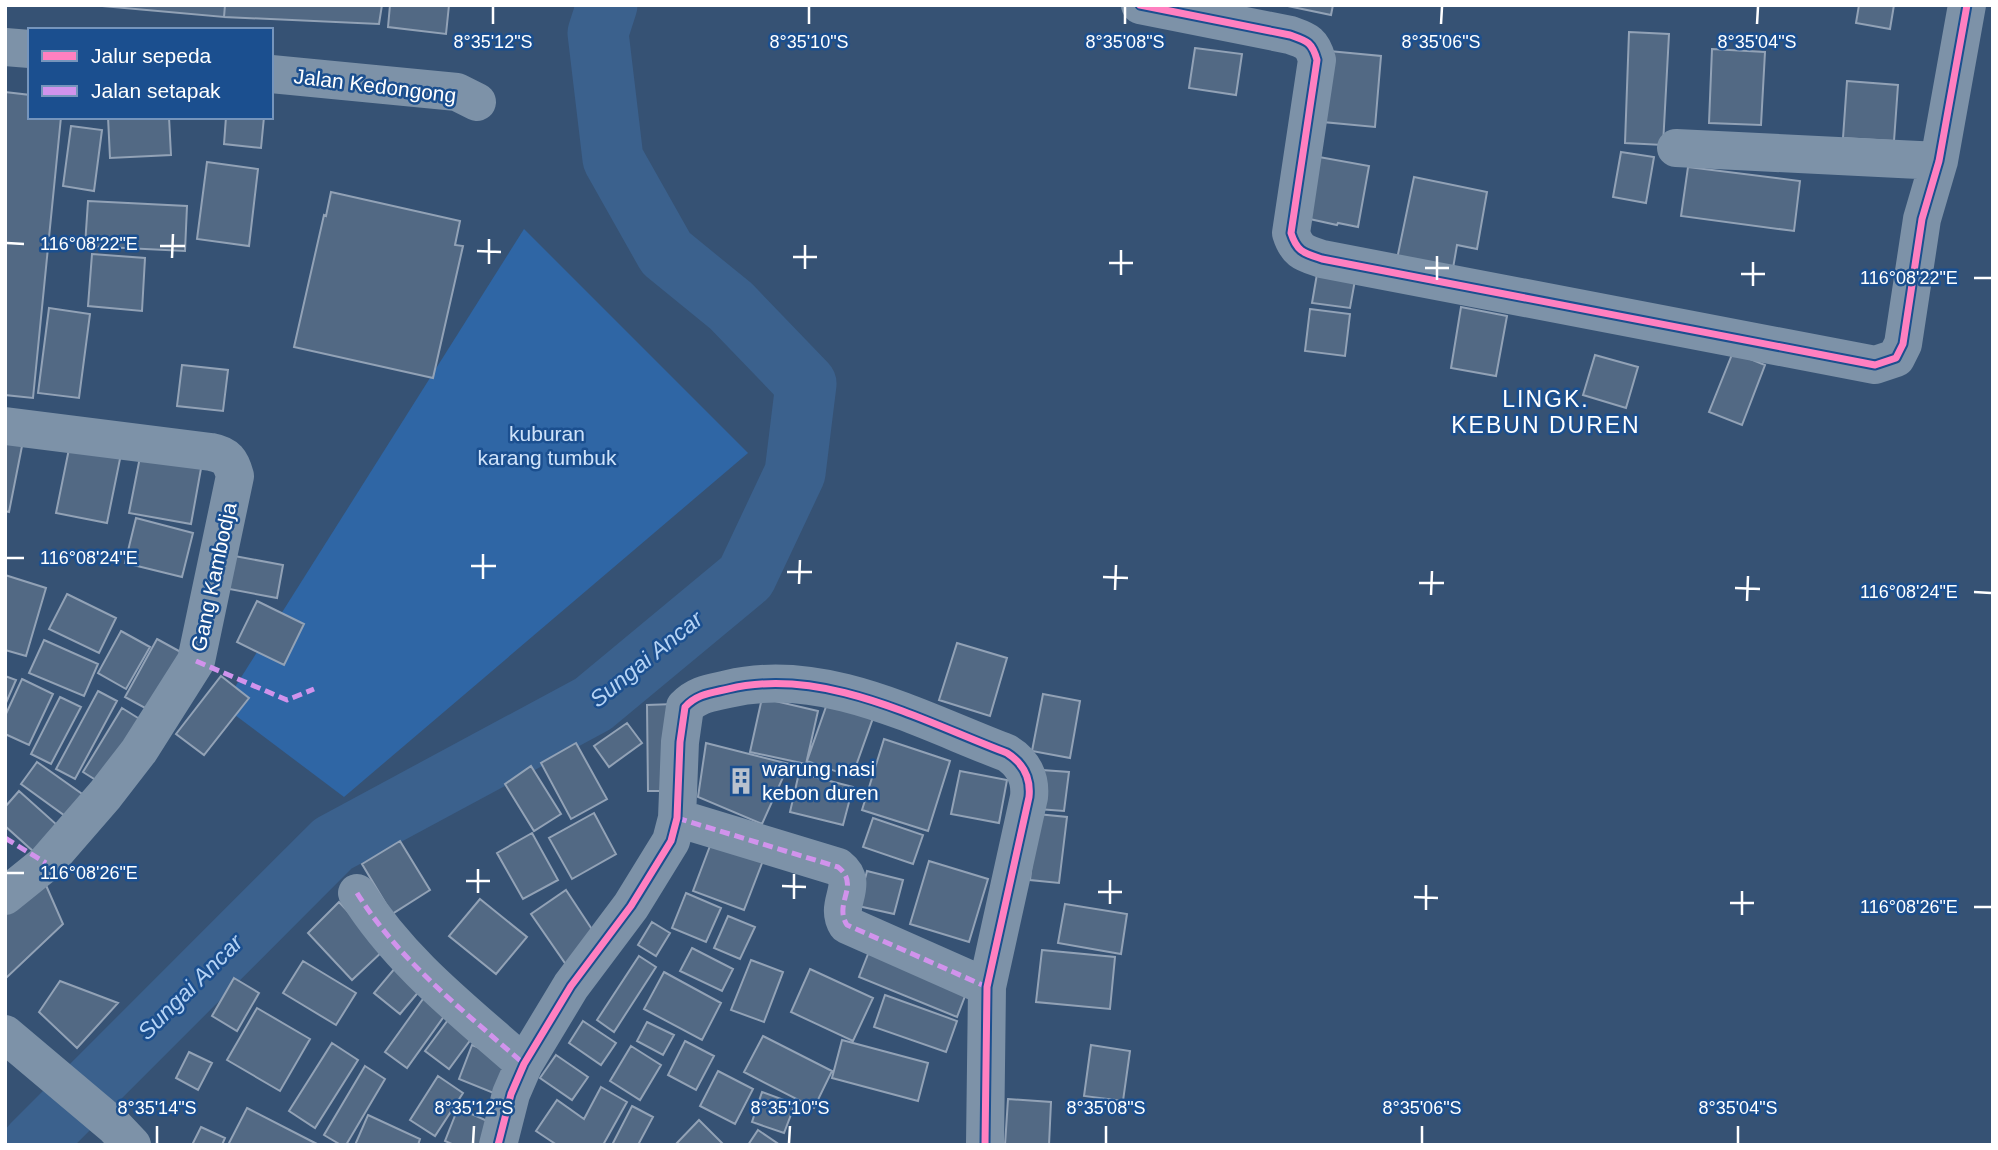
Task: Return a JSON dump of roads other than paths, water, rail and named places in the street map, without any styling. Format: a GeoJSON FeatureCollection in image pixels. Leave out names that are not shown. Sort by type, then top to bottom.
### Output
{"type":"FeatureCollection","features":[{"type":"Feature","properties":{"kind":"street"},"geometry":{"type":"LineString","coordinates":[[1140,5],[1306,40],[1314,49],[1317,60],[1291,233],[1295,244],[1303,252],[1322,259],[1875,365],[1896,358],[1903,344],[1922,219],[1938,161],[1967,5]]}},
{"type":"Feature","properties":{"kind":"street"},"geometry":{"type":"LineString","coordinates":[[5,47],[28,49]]}},
{"type":"Feature","properties":{"kind":"street","name":"Jalan Kedongong"},"geometry":{"type":"LineString","coordinates":[[273,74],[457,92],[477,102]]}},
{"type":"Feature","properties":{"kind":"street"},"geometry":{"type":"LineString","coordinates":[[1676,148],[1938,161]]}},
{"type":"Feature","properties":{"kind":"street","name":"Gang Kambodja"},"geometry":{"type":"LineString","coordinates":[[5,426],[222,454],[229,459],[235,476],[196,661],[139,751],[105,795],[46,863],[5,896]]}},
{"type":"Feature","properties":{"kind":"street"},"geometry":{"type":"LineString","coordinates":[[498,1145],[512,1094],[524,1064],[571,986],[631,906],[671,841],[677,818],[680,742],[685,707],[698,696],[734,687],[797,684],[860,696],[1007,753],[1019,762],[1027,775],[1030,789],[987,987],[985,1145]]}},
{"type":"Feature","properties":{"kind":"street"},"geometry":{"type":"LineString","coordinates":[[677,818],[838,867],[847,878],[842,914],[849,927],[987,987]]}},
{"type":"Feature","properties":{"kind":"street"},"geometry":{"type":"LineString","coordinates":[[357,893],[385,934],[426,978],[524,1064]]}},
{"type":"Feature","properties":{"kind":"street"},"geometry":{"type":"LineString","coordinates":[[5,1034],[123,1135]]}},
{"type":"Feature","properties":{"kind":"waterway","name":"Sungai Ancar"},"geometry":{"type":"LineString","coordinates":[[32,1145],[333,844],[593,704],[746,577],[795,473],[806,384],[731,306],[666,253],[613,159],[598,33],[607,5]]}},
{"type":"Feature","properties":{"kind":"place","name":"warung nasi kebon duren"},"geometry":{"type":"Point","coordinates":[741,781]}},
{"type":"Feature","properties":{"kind":"district","name":"LINGK. KEBUN DUREN"},"geometry":{"type":"Point","coordinates":[1546,412]}},
{"type":"Feature","properties":{"kind":"park label","name":"kuburan karang tumbuk"},"geometry":{"type":"Point","coordinates":[547,446]}}]}
